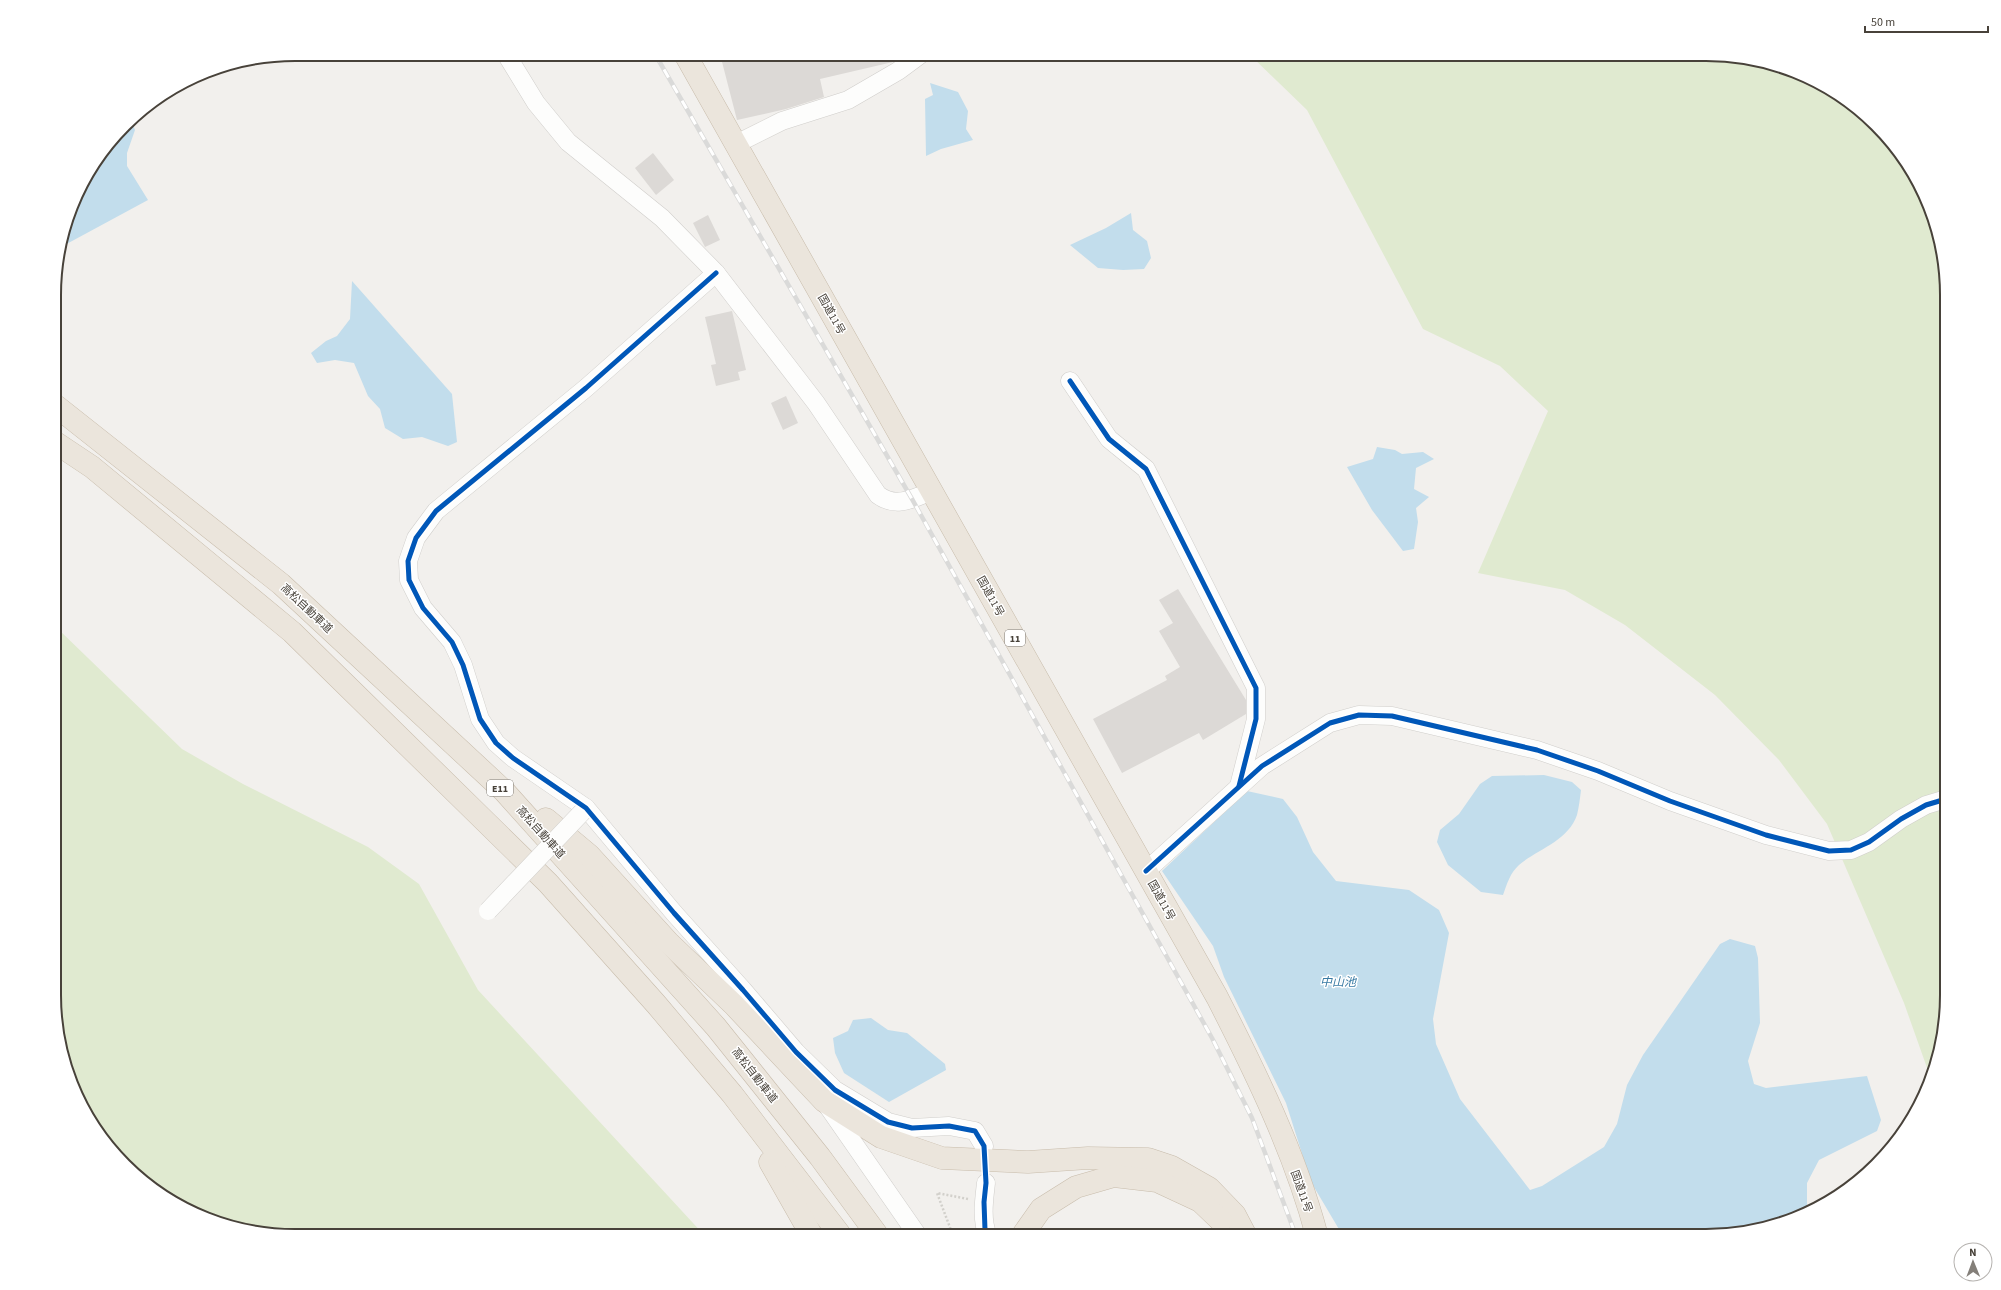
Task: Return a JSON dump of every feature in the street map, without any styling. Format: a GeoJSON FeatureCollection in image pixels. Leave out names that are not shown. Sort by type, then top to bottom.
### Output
{"type":"FeatureCollection","features":[{"type":"Feature","properties":{"kind":"highway","name":"国道11号"},"geometry":{"type":"LineString","coordinates":[[689,61],[1217,997],[1250,1061],[1275,1119],[1311,1214],[1315,1229]]}},
{"type":"Feature","properties":{"kind":"highway","name":"高松自動車道"},"geometry":{"type":"LineString","coordinates":[[61,410],[281,584],[504,791],[716,1027],[820,1157],[873,1229]]}},
{"type":"Feature","properties":{"kind":"highway"},"geometry":{"type":"LineString","coordinates":[[61,446],[92,467],[292,632],[548,883],[656,1004],[732,1094],[836,1229]]}},
{"type":"Feature","properties":{"kind":"highway"},"geometry":{"type":"LineString","coordinates":[[435,726],[589,855],[668,942],[734,1005],[824,1101],[881,1137],[942,1158],[1028,1162],[1088,1158],[1148,1159],[1172,1167],[1209,1188],[1235,1215],[1242,1229]]}},
{"type":"Feature","properties":{"kind":"highway"},"geometry":{"type":"LineString","coordinates":[[732,1094],[808,1229]]}},
{"type":"Feature","properties":{"kind":"highway"},"geometry":{"type":"LineString","coordinates":[[1027,1229],[1041,1209],[1076,1187],[1114,1176],[1157,1181],[1200,1201],[1224,1224],[1226,1229]]}},
{"type":"Feature","properties":{"kind":"street"},"geometry":{"type":"LineString","coordinates":[[510,61],[536,103],[568,142],[662,218],[716,273],[816,403],[878,494],[891,502],[904,502],[932,491]]}},
{"type":"Feature","properties":{"kind":"street"},"geometry":{"type":"LineString","coordinates":[[736,144],[782,121],[848,100],[898,71],[912,61]]}},
{"type":"Feature","properties":{"kind":"street"},"geometry":{"type":"LineString","coordinates":[[716,273],[586,388],[436,511],[416,538],[408,562],[409,580],[423,608],[452,642],[463,665],[480,719],[496,743],[513,758],[586,808],[674,913],[796,1052],[835,1090],[888,1122],[912,1128],[949,1126],[975,1131],[984,1146]]}},
{"type":"Feature","properties":{"kind":"street"},"geometry":{"type":"LineString","coordinates":[[1070,381],[1109,439],[1146,468],[1256,688],[1256,719],[1239,786]]}},
{"type":"Feature","properties":{"kind":"street"},"geometry":{"type":"LineString","coordinates":[[1146,871],[1262,766],[1291,746],[1330,723],[1359,715],[1392,716],[1537,750],[1598,771],[1670,801],[1766,835],[1804,846],[1829,851],[1851,850],[1869,842],[1901,819],[1926,805],[1940,801]]}},
{"type":"Feature","properties":{"kind":"street"},"geometry":{"type":"LineString","coordinates":[[488,911],[586,808]]}},
{"type":"Feature","properties":{"kind":"street"},"geometry":{"type":"LineString","coordinates":[[824,1101],[913,1229]]}},
{"type":"Feature","properties":{"kind":"street"},"geometry":{"type":"LineString","coordinates":[[985,1229],[984,1202],[986,1183]]}},
{"type":"Feature","properties":{"kind":"path"},"geometry":{"type":"LineString","coordinates":[[951,1229],[937,1193],[984,1202]]}},
{"type":"Feature","properties":{"kind":"green space"},"geometry":{"type":"Polygon","coordinates":[[[1256,61],[1706,61],[1737,63],[1752,65],[1781,73],[1810,85],[1836,100],[1872,129],[1901,165],[1916,191],[1928,220],[1936,249],[1940,295],[1940,995],[1936,1041],[1928,1070],[1904,1003],[1827,824],[1779,760],[1715,695],[1625,625],[1565,590],[1478,573],[1548,411],[1500,366],[1423,329],[1307,110],[1256,61]]]}},
{"type":"Feature","properties":{"kind":"green space"},"geometry":{"type":"Polygon","coordinates":[[[61,632],[182,749],[243,784],[368,847],[419,884],[478,990],[699,1229],[295,1229],[264,1227],[234,1221],[205,1211],[178,1198],[152,1181],[129,1161],[100,1125],[79,1085],[65,1041],[61,995],[61,632]]]}},
{"type":"Feature","properties":{"kind":"water"},"geometry":{"type":"Polygon","coordinates":[[[930,83],[958,92],[968,111],[966,129],[973,140],[941,149],[926,156],[925,99],[933,95],[930,83]]]}},
{"type":"Feature","properties":{"kind":"water"},"geometry":{"type":"Polygon","coordinates":[[[133,126],[135,130],[127,153],[127,166],[148,200],[66,244],[73,220],[92,178],[109,152],[133,126]]]}},
{"type":"Feature","properties":{"kind":"water"},"geometry":{"type":"Polygon","coordinates":[[[1131,213],[1133,230],[1147,241],[1151,258],[1144,269],[1123,270],[1098,268],[1070,245],[1106,228],[1131,213]]]}},
{"type":"Feature","properties":{"kind":"water"},"geometry":{"type":"Polygon","coordinates":[[[352,281],[452,394],[457,442],[448,446],[422,437],[403,439],[385,428],[380,409],[368,396],[354,363],[335,360],[317,363],[311,353],[326,341],[337,336],[350,319],[352,281]]]}},
{"type":"Feature","properties":{"kind":"water"},"geometry":{"type":"Polygon","coordinates":[[[1377,447],[1395,450],[1402,454],[1423,452],[1434,459],[1416,468],[1414,489],[1429,497],[1416,508],[1418,522],[1414,549],[1403,551],[1372,510],[1347,467],[1373,459],[1377,447]]]}},
{"type":"Feature","properties":{"kind":"water"},"geometry":{"type":"Polygon","coordinates":[[[1544,775],[1572,782],[1581,790],[1577,815],[1573,824],[1560,838],[1527,859],[1516,868],[1509,879],[1503,895],[1481,892],[1448,865],[1437,842],[1440,830],[1459,814],[1480,784],[1492,776],[1544,775]]]}},
{"type":"Feature","properties":{"kind":"water","name":"中山池"},"geometry":{"type":"Polygon","coordinates":[[[1247,791],[1283,799],[1297,817],[1313,852],[1336,881],[1409,890],[1439,910],[1449,933],[1433,1019],[1436,1044],[1460,1099],[1530,1190],[1542,1186],[1604,1147],[1617,1124],[1627,1085],[1643,1055],[1720,944],[1730,939],[1755,946],[1758,958],[1760,1023],[1748,1061],[1754,1084],[1766,1088],[1867,1076],[1881,1120],[1877,1131],[1819,1160],[1807,1183],[1807,1206],[1781,1217],[1752,1225],[1706,1229],[1339,1229],[1311,1182],[1286,1103],[1224,977],[1213,946],[1162,871],[1247,791]]]}},
{"type":"Feature","properties":{"kind":"water"},"geometry":{"type":"Polygon","coordinates":[[[871,1018],[888,1030],[907,1033],[945,1064],[946,1070],[889,1102],[844,1073],[835,1053],[833,1038],[848,1031],[853,1020],[871,1018]]]}},
{"type":"Feature","properties":{"kind":"building"},"geometry":{"type":"Polygon","coordinates":[[[722,61],[894,61],[820,79],[824,97],[786,109],[737,120],[722,61]]]}},
{"type":"Feature","properties":{"kind":"building"},"geometry":{"type":"Polygon","coordinates":[[[653,153],[674,180],[656,195],[635,168],[653,153]]]}},
{"type":"Feature","properties":{"kind":"building"},"geometry":{"type":"Polygon","coordinates":[[[708,215],[720,240],[705,247],[693,223],[708,215]]]}},
{"type":"Feature","properties":{"kind":"building"},"geometry":{"type":"Polygon","coordinates":[[[732,311],[746,370],[738,372],[740,380],[716,386],[711,365],[716,364],[705,317],[732,311]]]}},
{"type":"Feature","properties":{"kind":"building"},"geometry":{"type":"Polygon","coordinates":[[[786,396],[798,423],[783,430],[771,403],[786,396]]]}},
{"type":"Feature","properties":{"kind":"building"},"geometry":{"type":"Polygon","coordinates":[[[1178,589],[1246,700],[1246,714],[1203,740],[1199,733],[1122,773],[1093,719],[1167,680],[1165,676],[1180,667],[1159,631],[1173,623],[1159,600],[1178,589]]]}},
{"type":"Feature","properties":{"kind":"railway"},"geometry":{"type":"LineString","coordinates":[[659,61],[912,499],[1212,1038],[1252,1118],[1293,1229]]}},
{"type":"Feature","properties":{"kind":"cycle path"},"geometry":{"type":"LineString","coordinates":[[716,273],[586,388],[436,511],[416,538],[408,561],[409,580],[423,608],[452,642],[463,665],[480,719],[496,743],[513,758],[586,808],[674,913],[796,1052],[835,1090],[888,1122],[912,1128],[949,1126],[975,1131],[984,1146],[986,1183],[984,1202],[985,1229]]}},
{"type":"Feature","properties":{"kind":"cycle path"},"geometry":{"type":"LineString","coordinates":[[1070,381],[1109,439],[1146,469],[1256,688],[1256,719],[1239,786]]}},
{"type":"Feature","properties":{"kind":"cycle path"},"geometry":{"type":"LineString","coordinates":[[1146,871],[1262,766],[1330,723],[1359,715],[1392,716],[1537,750],[1598,771],[1670,801],[1766,835],[1829,851],[1851,850],[1869,842],[1901,819],[1926,805],[1940,801]]}}]}
